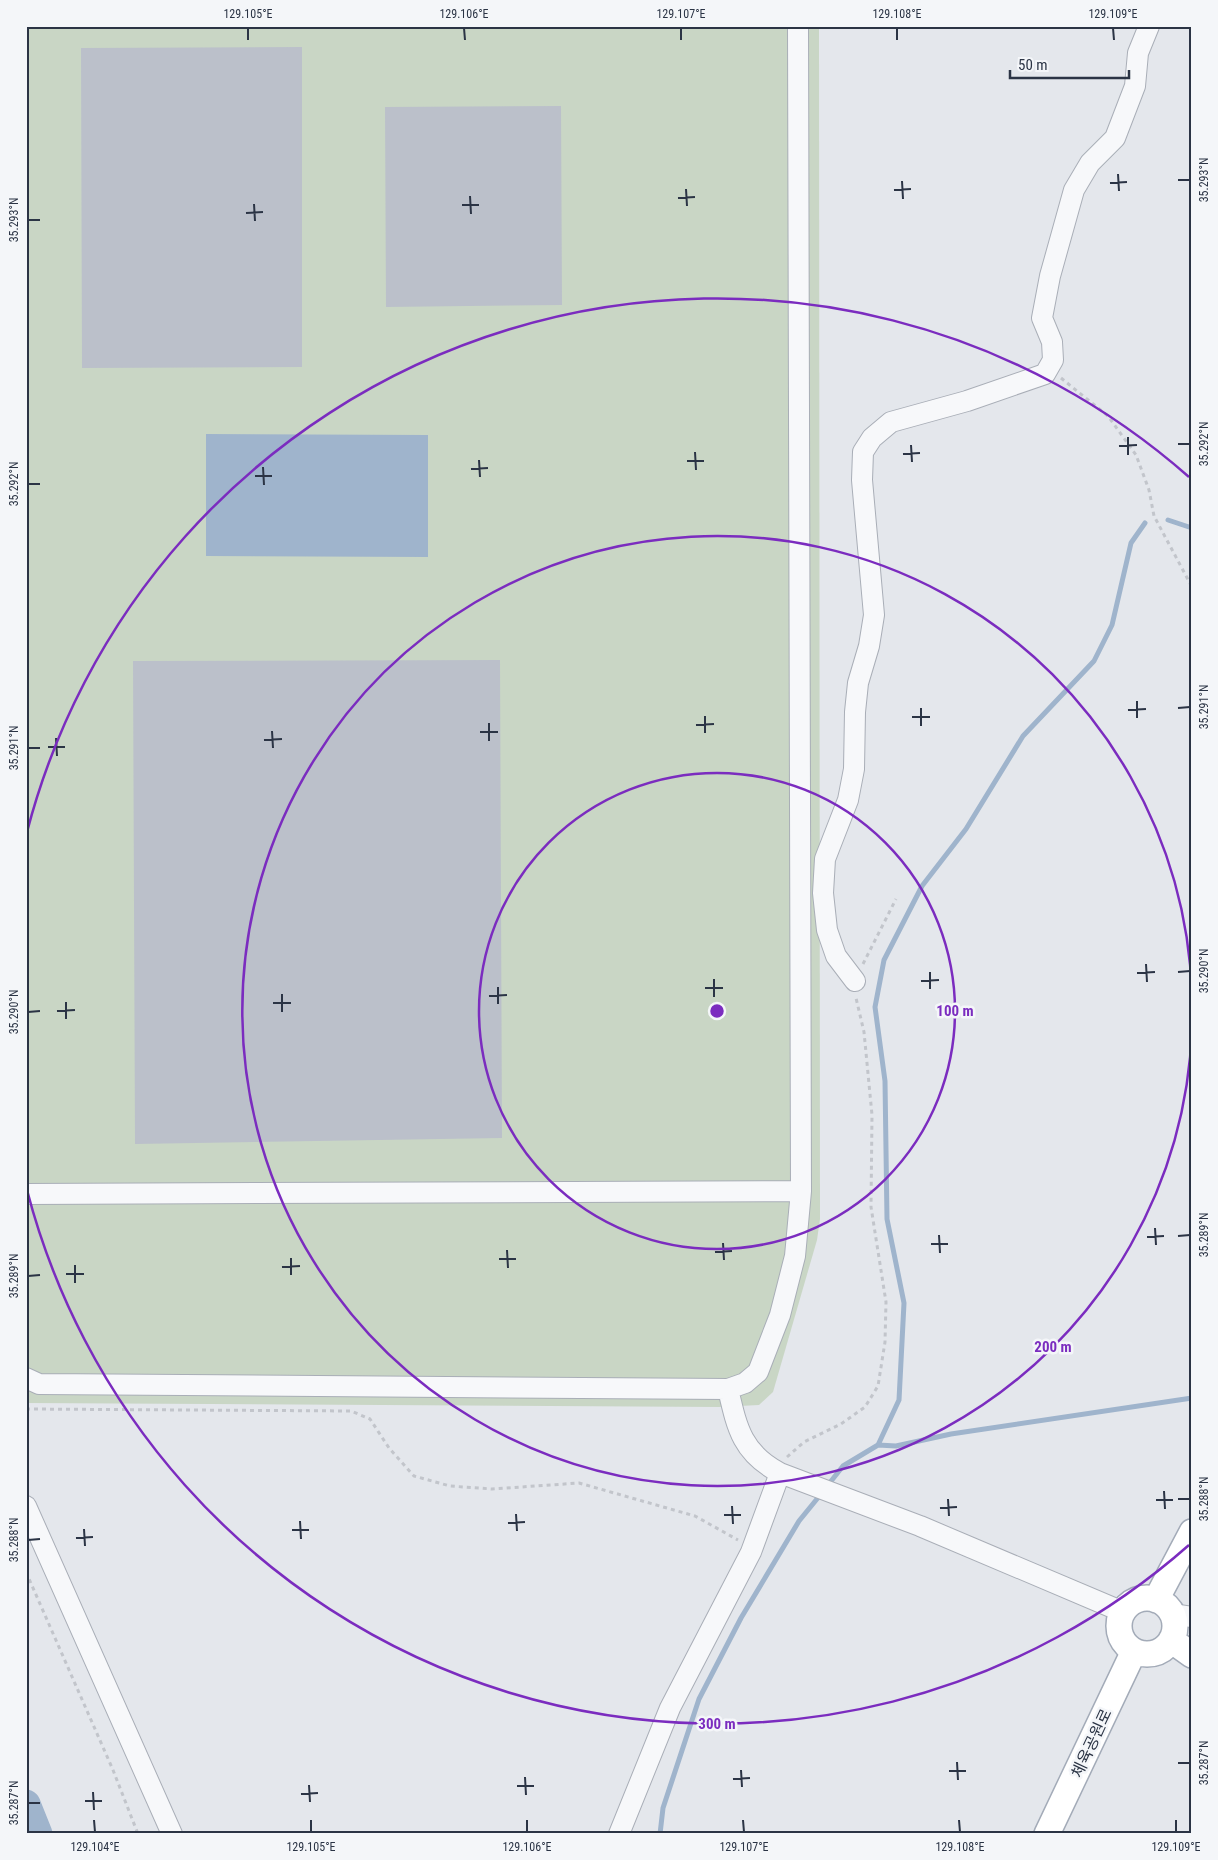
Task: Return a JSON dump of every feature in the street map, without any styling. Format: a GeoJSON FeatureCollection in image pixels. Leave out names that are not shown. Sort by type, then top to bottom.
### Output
{"type":"FeatureCollection","features":[{"type":"Feature","properties":{"kind":"main road"},"geometry":{"type":"LineString","coordinates":[[1173,1610],[1137,1600],[1123,1612],[1119,1624],[1121,1637],[1134,1651],[1150,1654],[1159,1652],[1171,1640],[1175,1627],[1173,1610],[1192,1532]]}},
{"type":"Feature","properties":{"kind":"main road"},"geometry":{"type":"LineString","coordinates":[[1171,1640],[1192,1655]]}},
{"type":"Feature","properties":{"kind":"main road","name":"체육공원로"},"geometry":{"type":"LineString","coordinates":[[1047,1834],[1134,1651]]}},
{"type":"Feature","properties":{"kind":"street"},"geometry":{"type":"LineString","coordinates":[[26,1378],[39,1384],[728,1389],[745,1383],[758,1372],[780,1315],[795,1256],[801,1191],[798,26]]}},
{"type":"Feature","properties":{"kind":"street"},"geometry":{"type":"LineString","coordinates":[[855,981],[836,956],[827,930],[823,892],[825,860],[848,800],[854,769],[855,712],[858,683],[869,646],[874,615],[862,480],[863,452],[872,438],[891,422],[998,391],[1045,374],[1053,360],[1052,342],[1042,318],[1050,276],[1074,190],[1090,163],[1115,138],[1135,86],[1138,53],[1149,26]]}},
{"type":"Feature","properties":{"kind":"street"},"geometry":{"type":"LineString","coordinates":[[26,1194],[801,1191]]}},
{"type":"Feature","properties":{"kind":"street"},"geometry":{"type":"LineString","coordinates":[[728,1389],[737,1428],[751,1452],[765,1465],[784,1475],[920,1526],[1123,1612]]}},
{"type":"Feature","properties":{"kind":"street"},"geometry":{"type":"LineString","coordinates":[[619,1834],[670,1708],[753,1544],[784,1475]]}},
{"type":"Feature","properties":{"kind":"street"},"geometry":{"type":"LineString","coordinates":[[26,1506],[172,1834]]}},
{"type":"Feature","properties":{"kind":"path"},"geometry":{"type":"LineString","coordinates":[[1048,369],[1108,416],[1136,455],[1149,490],[1154,516],[1192,588]]}},
{"type":"Feature","properties":{"kind":"path"},"geometry":{"type":"LineString","coordinates":[[784,1475],[787,1457],[804,1442],[841,1424],[865,1407],[878,1386],[885,1342],[886,1302],[872,1207],[872,1115],[864,1032],[854,990],[855,981],[896,899]]}},
{"type":"Feature","properties":{"kind":"path"},"geometry":{"type":"LineString","coordinates":[[26,1409],[351,1411],[370,1419],[389,1448],[414,1476],[450,1486],[492,1489],[579,1483],[695,1516],[738,1540],[753,1544]]}},
{"type":"Feature","properties":{"kind":"path"},"geometry":{"type":"LineString","coordinates":[[26,1572],[113,1770],[138,1833],[132,1834]]}},
{"type":"Feature","properties":{"kind":"green space"},"geometry":{"type":"Polygon","coordinates":[[[26,26],[819,26],[820,1219],[817,1240],[773,1392],[759,1405],[719,1407],[26,1403],[26,26]]]}},
{"type":"Feature","properties":{"kind":"water"},"geometry":{"type":"Polygon","coordinates":[[[206,434],[428,435],[428,557],[206,556],[206,434]]]}},
{"type":"Feature","properties":{"kind":"building"},"geometry":{"type":"Polygon","coordinates":[[[302,47],[302,367],[82,368],[81,48],[302,47]]]}},
{"type":"Feature","properties":{"kind":"building"},"geometry":{"type":"Polygon","coordinates":[[[561,106],[562,305],[386,307],[385,107],[561,106]]]}},
{"type":"Feature","properties":{"kind":"building"},"geometry":{"type":"Polygon","coordinates":[[[500,660],[502,1138],[135,1144],[133,661],[500,660]]]}},
{"type":"Feature","properties":{"kind":"waterway"},"geometry":{"type":"LineString","coordinates":[[1168,520],[1192,528]]}},
{"type":"Feature","properties":{"kind":"waterway"},"geometry":{"type":"LineString","coordinates":[[828,1485],[843,1466],[878,1445],[899,1400],[904,1303],[887,1219],[885,1081],[875,1007],[884,960],[922,886],[966,829],[1023,736],[1094,661],[1112,625],[1131,543],[1145,523]]}},
{"type":"Feature","properties":{"kind":"waterway"},"geometry":{"type":"LineString","coordinates":[[878,1445],[896,1446],[951,1434],[1192,1398]]}},
{"type":"Feature","properties":{"kind":"waterway"},"geometry":{"type":"LineString","coordinates":[[660,1834],[663,1808],[699,1699],[741,1618],[799,1521],[821,1494]]}},
{"type":"Feature","properties":{"kind":"waterway"},"geometry":{"type":"LineString","coordinates":[[26,1804],[38,1834]]}}]}
